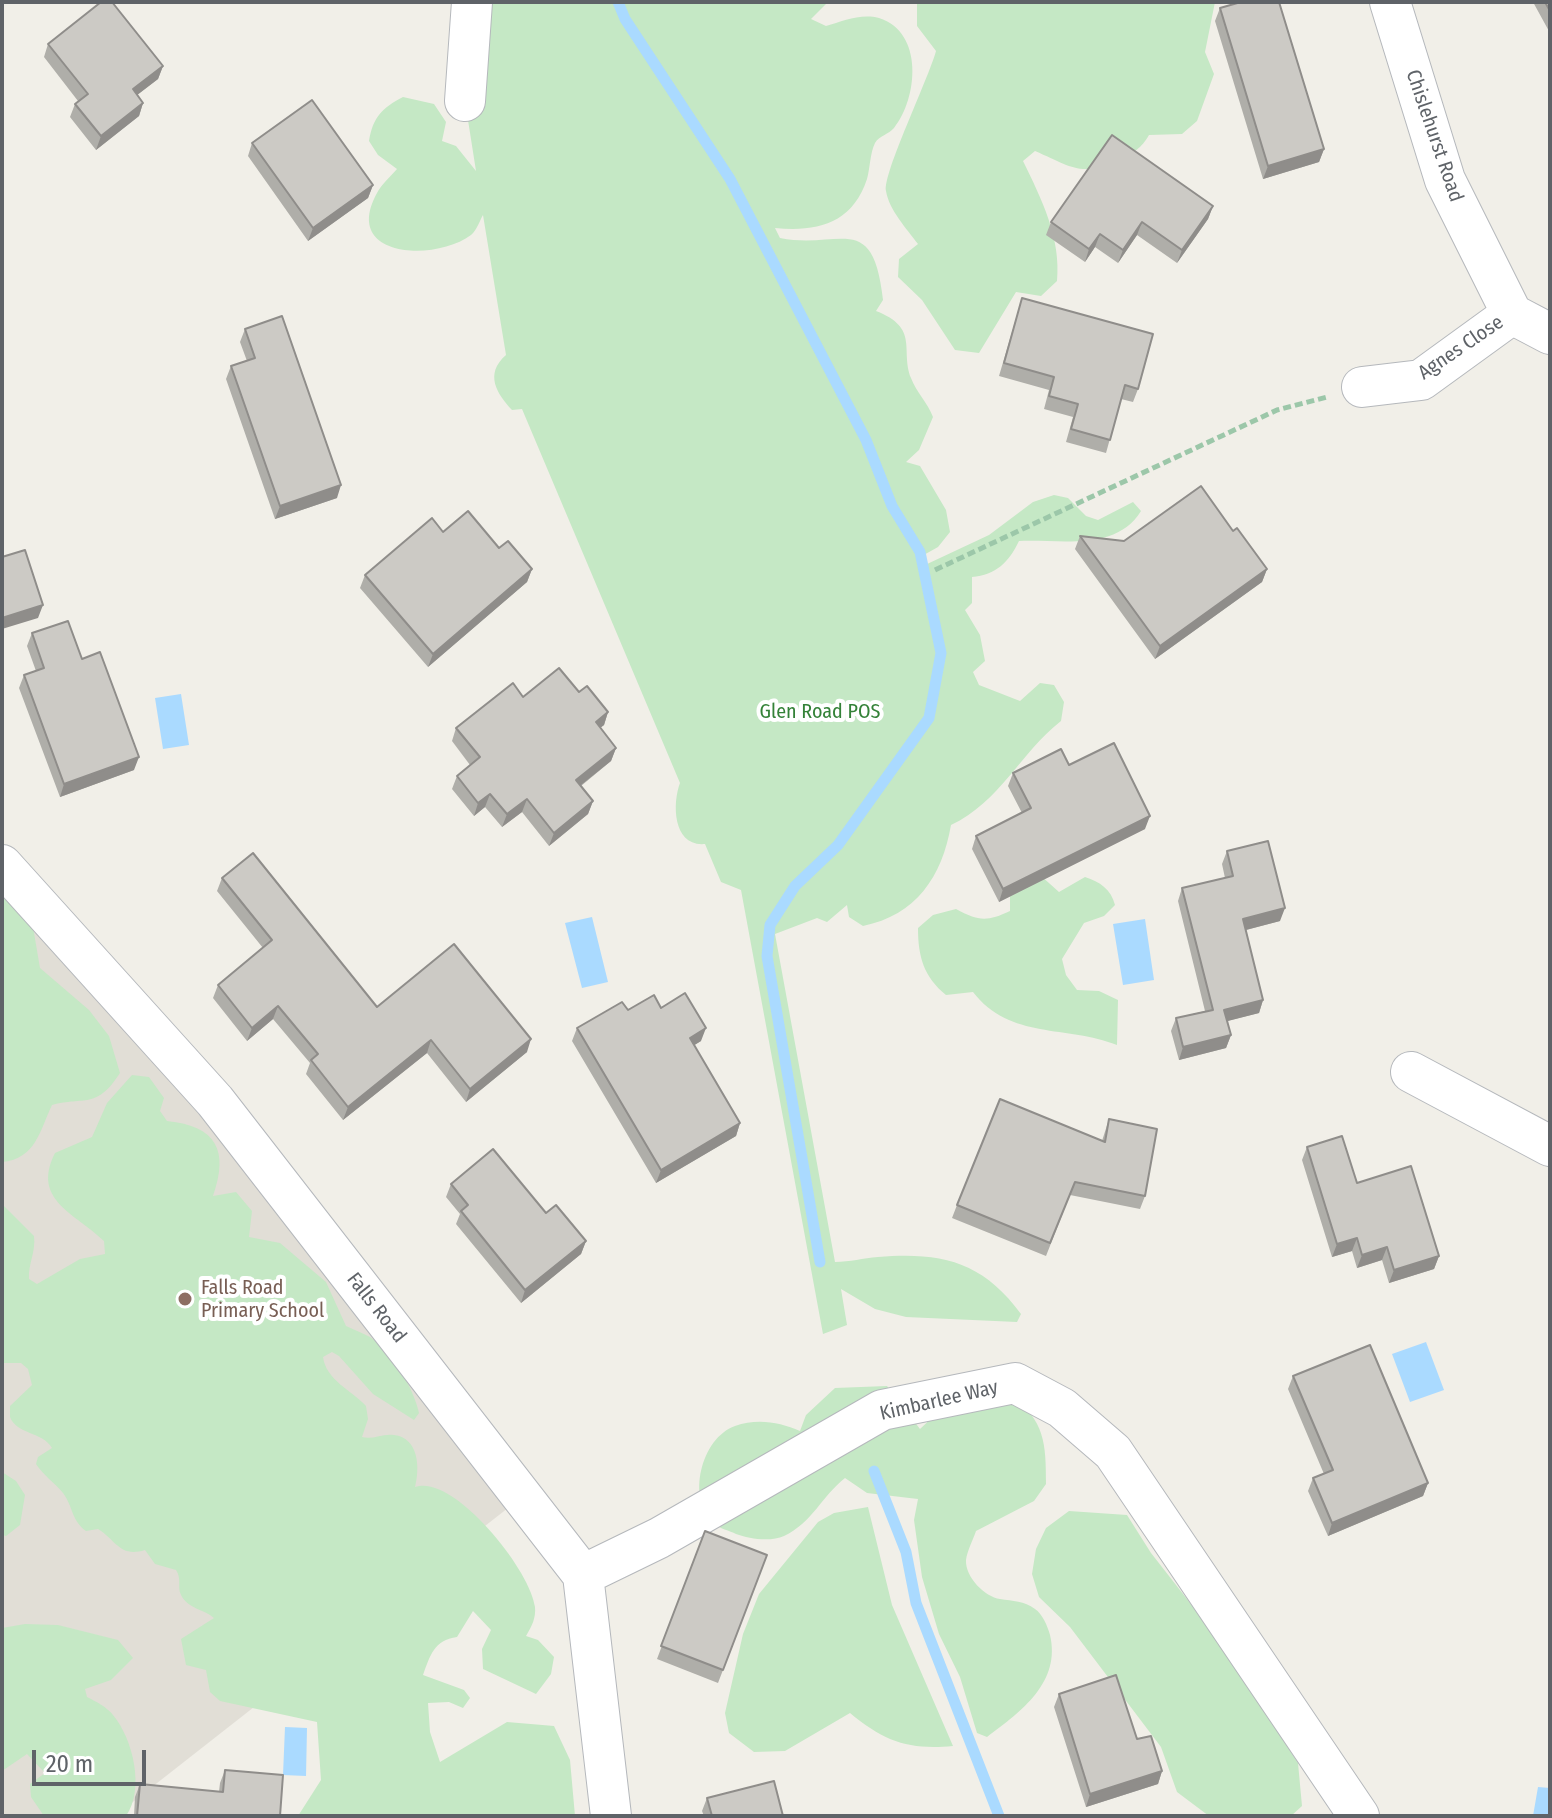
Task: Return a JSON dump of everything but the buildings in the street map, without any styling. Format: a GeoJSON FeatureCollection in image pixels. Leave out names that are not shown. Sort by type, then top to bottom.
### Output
{"type":"FeatureCollection","features":[{"type":"Feature","properties":{"kind":"street"},"geometry":{"type":"LineString","coordinates":[[465,101],[472,2]]}},
{"type":"Feature","properties":{"kind":"street","name":"Chislehurst Road"},"geometry":{"type":"LineString","coordinates":[[1390,2],[1445,180],[1512,314]]}},
{"type":"Feature","properties":{"kind":"street"},"geometry":{"type":"LineString","coordinates":[[1512,314],[1550,334]]}},
{"type":"Feature","properties":{"kind":"street","name":"Agnes Close"},"geometry":{"type":"LineString","coordinates":[[1362,387],[1421,380],[1512,314]]}},
{"type":"Feature","properties":{"kind":"street","name":"Falls Road"},"geometry":{"type":"LineString","coordinates":[[2,865],[215,1101],[583,1575]]}},
{"type":"Feature","properties":{"kind":"street"},"geometry":{"type":"LineString","coordinates":[[1411,1072],[1550,1146]]}},
{"type":"Feature","properties":{"kind":"street","name":"Kimbarlee Way"},"geometry":{"type":"LineString","coordinates":[[583,1575],[659,1538],[882,1410],[1015,1383],[1062,1408],[1113,1452],[1359,1816]]}},
{"type":"Feature","properties":{"kind":"street"},"geometry":{"type":"LineString","coordinates":[[583,1575],[611,1816]]}},
{"type":"Feature","properties":{"kind":"path"},"geometry":{"type":"LineString","coordinates":[[935,570],[1277,410],[1362,387]]}},
{"type":"Feature","properties":{"kind":"shaded area","name":"Falls Road Primary School"},"geometry":{"type":"Polygon","coordinates":[[[2,865],[522,1497],[115,1816],[2,1816],[2,865]]]}},
{"type":"Feature","properties":{"kind":"green space","name":"Glen Road POS"},"geometry":{"type":"Polygon","coordinates":[[[458,2],[828,2],[811,19],[826,26],[866,16],[879,18],[894,26],[904,37],[910,51],[912,84],[902,115],[894,128],[875,143],[867,179],[860,194],[852,206],[831,222],[805,228],[775,228],[780,238],[850,239],[862,244],[871,254],[883,300],[876,311],[890,318],[904,332],[911,378],[933,417],[919,450],[906,462],[920,466],[946,510],[950,532],[938,547],[922,556],[925,565],[989,535],[1033,502],[1054,495],[1068,498],[1086,516],[1098,520],[1133,502],[1141,511],[1117,533],[1102,538],[1086,541],[1019,541],[1001,566],[972,577],[972,603],[965,610],[980,635],[985,661],[973,672],[979,685],[1020,701],[1040,683],[1054,685],[1064,702],[1061,721],[983,804],[951,825],[947,844],[933,877],[912,903],[882,921],[863,926],[849,917],[847,905],[827,922],[817,918],[775,934],[835,1262],[921,1256],[958,1264],[975,1271],[1006,1296],[1021,1314],[1017,1322],[906,1317],[875,1309],[841,1289],[847,1325],[823,1334],[741,890],[721,882],[705,844],[686,839],[681,832],[676,812],[680,783],[522,409],[512,410],[495,384],[496,369],[506,355],[483,215],[471,235],[455,244],[436,249],[416,251],[397,248],[381,242],[371,231],[369,215],[377,193],[397,169],[378,155],[369,141],[376,119],[384,109],[403,97],[434,104],[446,122],[442,141],[456,146],[476,171],[465,101],[458,2]]]}},
{"type":"Feature","properties":{"kind":"green space"},"geometry":{"type":"Polygon","coordinates":[[[917,2],[1215,2],[1205,52],[1214,74],[1197,121],[1182,134],[1149,135],[1133,152],[1095,168],[1068,166],[1035,151],[1023,161],[1053,234],[1057,281],[1041,296],[1016,292],[979,353],[955,350],[922,300],[898,277],[899,259],[918,244],[891,205],[886,191],[887,181],[936,51],[917,26],[917,2]]]}},
{"type":"Feature","properties":{"kind":"green space"},"geometry":{"type":"Polygon","coordinates":[[[1040,875],[1059,892],[1085,877],[1104,887],[1113,899],[1115,905],[1104,916],[1084,923],[1062,959],[1066,975],[1077,990],[1099,991],[1118,1000],[1117,1045],[1022,1025],[1004,1018],[973,992],[946,995],[927,974],[919,948],[918,928],[933,915],[956,909],[983,919],[1002,915],[1010,911],[1010,895],[1040,875]]]}},
{"type":"Feature","properties":{"kind":"green space"},"geometry":{"type":"Polygon","coordinates":[[[2,889],[32,921],[40,968],[89,1010],[109,1036],[120,1073],[112,1085],[97,1097],[52,1105],[30,1149],[13,1160],[2,1162],[2,889]]]}},
{"type":"Feature","properties":{"kind":"green space"},"geometry":{"type":"Polygon","coordinates":[[[132,1075],[149,1077],[164,1098],[160,1111],[167,1121],[198,1128],[215,1144],[220,1166],[213,1196],[236,1192],[252,1211],[249,1237],[280,1243],[326,1282],[346,1326],[378,1343],[401,1371],[419,1413],[414,1420],[373,1394],[339,1356],[332,1352],[323,1357],[334,1378],[366,1406],[368,1419],[362,1437],[394,1435],[409,1442],[416,1455],[415,1487],[431,1487],[469,1509],[505,1549],[530,1591],[535,1615],[526,1636],[538,1640],[554,1657],[551,1674],[536,1694],[483,1669],[482,1649],[491,1630],[473,1611],[457,1637],[438,1645],[431,1655],[423,1675],[464,1690],[470,1698],[463,1708],[449,1702],[428,1703],[430,1732],[440,1762],[507,1722],[554,1726],[570,1760],[575,1816],[298,1816],[321,1780],[317,1722],[220,1701],[210,1692],[206,1670],[186,1665],[181,1639],[214,1618],[184,1600],[176,1570],[155,1564],[145,1550],[124,1550],[98,1529],[86,1531],[77,1522],[63,1493],[36,1464],[38,1457],[52,1448],[42,1439],[18,1427],[10,1417],[10,1406],[32,1385],[28,1369],[21,1363],[2,1363],[2,1204],[34,1236],[29,1279],[37,1284],[80,1259],[105,1254],[104,1241],[69,1213],[52,1194],[48,1183],[49,1169],[55,1153],[92,1137],[107,1103],[132,1075]]]}},
{"type":"Feature","properties":{"kind":"green space"},"geometry":{"type":"Polygon","coordinates":[[[887,1386],[920,1429],[936,1414],[1011,1395],[1031,1414],[1041,1434],[1046,1484],[1034,1501],[976,1531],[967,1557],[969,1573],[982,1590],[994,1597],[1035,1609],[1046,1624],[1052,1652],[1050,1667],[1036,1694],[987,1737],[977,1733],[960,1677],[939,1634],[922,1577],[914,1520],[918,1499],[867,1493],[845,1478],[794,1531],[779,1538],[767,1539],[741,1536],[714,1524],[705,1513],[701,1500],[701,1470],[713,1443],[723,1433],[735,1426],[760,1422],[776,1423],[800,1431],[806,1415],[835,1388],[887,1386]]]}},
{"type":"Feature","properties":{"kind":"green space"},"geometry":{"type":"Polygon","coordinates":[[[2,1472],[16,1481],[25,1495],[20,1525],[6,1536],[2,1535],[2,1472]]]}},
{"type":"Feature","properties":{"kind":"green space"},"geometry":{"type":"Polygon","coordinates":[[[868,1507],[892,1605],[953,1746],[923,1747],[898,1742],[875,1731],[850,1713],[785,1751],[754,1752],[729,1733],[725,1713],[743,1634],[759,1594],[818,1522],[834,1513],[868,1507]]]}},
{"type":"Feature","properties":{"kind":"green space"},"geometry":{"type":"Polygon","coordinates":[[[1069,1511],[1127,1515],[1151,1553],[1219,1640],[1298,1763],[1302,1806],[1291,1816],[1209,1816],[1177,1792],[1161,1747],[1070,1627],[1039,1597],[1032,1574],[1036,1549],[1046,1528],[1069,1511]]]}},
{"type":"Feature","properties":{"kind":"green space"},"geometry":{"type":"Polygon","coordinates":[[[25,1624],[58,1625],[118,1640],[133,1658],[111,1680],[85,1689],[87,1697],[113,1715],[131,1750],[136,1779],[132,1805],[126,1816],[44,1816],[31,1797],[30,1784],[45,1773],[27,1754],[2,1771],[2,1628],[25,1624]]]}},
{"type":"Feature","properties":{"kind":"water"},"geometry":{"type":"Polygon","coordinates":[[[181,694],[189,745],[163,749],[155,698],[181,694]]]}},
{"type":"Feature","properties":{"kind":"water"},"geometry":{"type":"Polygon","coordinates":[[[592,917],[608,982],[582,988],[565,923],[592,917]]]}},
{"type":"Feature","properties":{"kind":"water"},"geometry":{"type":"Polygon","coordinates":[[[1145,919],[1154,980],[1123,985],[1113,924],[1145,919]]]}},
{"type":"Feature","properties":{"kind":"water"},"geometry":{"type":"Polygon","coordinates":[[[1426,1342],[1444,1390],[1410,1402],[1392,1354],[1426,1342]]]}},
{"type":"Feature","properties":{"kind":"water"},"geometry":{"type":"Polygon","coordinates":[[[285,1727],[307,1728],[306,1776],[283,1775],[285,1727]]]}},
{"type":"Feature","properties":{"kind":"water"},"geometry":{"type":"Polygon","coordinates":[[[1538,1787],[1550,1788],[1550,1816],[1533,1816],[1538,1787]]]}},
{"type":"Feature","properties":{"kind":"waterway"},"geometry":{"type":"LineString","coordinates":[[618,2],[625,19],[730,179],[866,440],[892,506],[920,552],[941,653],[929,718],[838,845],[795,886],[770,925],[767,956],[820,1262]]}},
{"type":"Feature","properties":{"kind":"waterway"},"geometry":{"type":"LineString","coordinates":[[874,1471],[906,1552],[916,1603],[999,1816]]}},
{"type":"Feature","properties":{"kind":"place","name":"Falls Road Primary School"},"geometry":{"type":"Point","coordinates":[185,1299]}}]}
